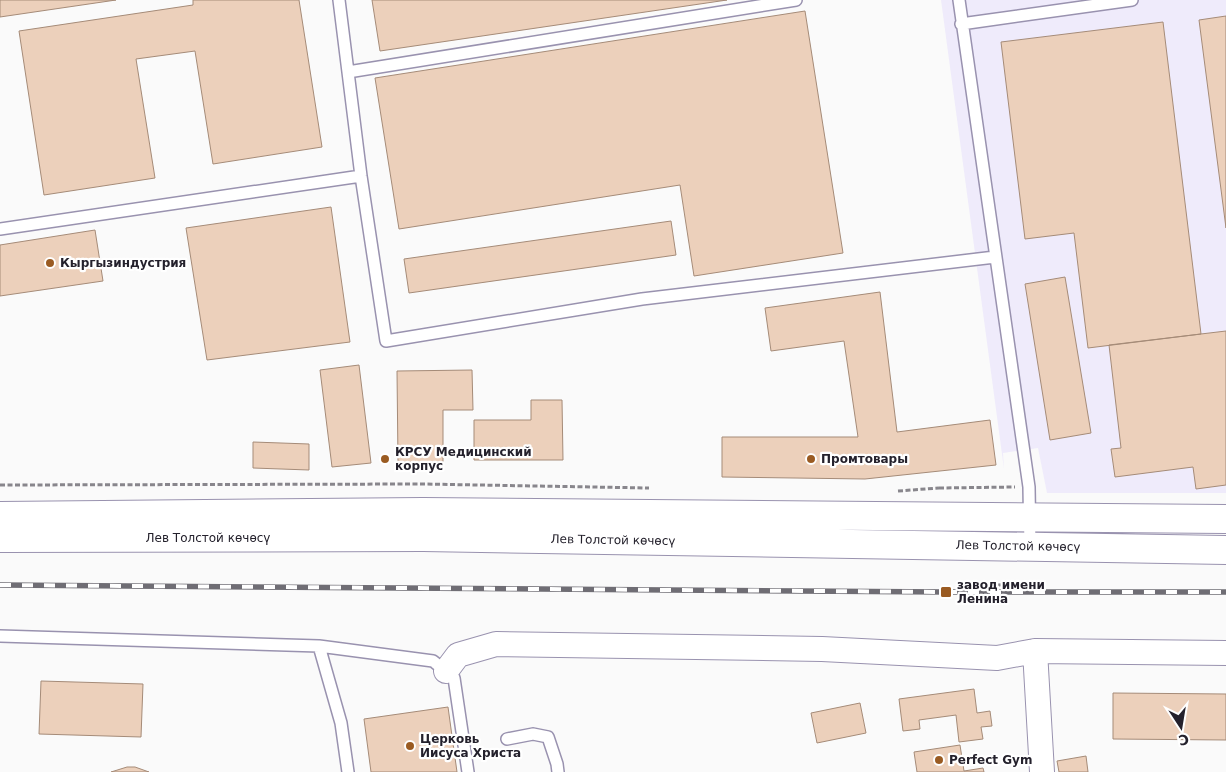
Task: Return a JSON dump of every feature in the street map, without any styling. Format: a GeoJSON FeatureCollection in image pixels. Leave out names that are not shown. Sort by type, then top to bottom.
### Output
{"type":"FeatureCollection","features":[{"type":"Feature","properties":{"kind":"main road","name":"Лев Толстой көчөсү"},"geometry":{"type":"LineString","coordinates":[[0,516],[423,512],[1226,520]]}},
{"type":"Feature","properties":{"kind":"main road","name":"Лев Толстой көчөсү"},"geometry":{"type":"LineString","coordinates":[[0,538],[423,537],[1226,550]]}},
{"type":"Feature","properties":{"kind":"street"},"geometry":{"type":"LineString","coordinates":[[446,671],[458,655],[496,644],[822,649],[997,658],[1035,652],[1226,653]]}},
{"type":"Feature","properties":{"kind":"street"},"geometry":{"type":"LineString","coordinates":[[1035,652],[1042,772]]}},
{"type":"Feature","properties":{"kind":"lane"},"geometry":{"type":"LineString","coordinates":[[339,0],[361,176],[386,341],[642,300],[995,258]]}},
{"type":"Feature","properties":{"kind":"lane"},"geometry":{"type":"LineString","coordinates":[[348,72],[796,0]]}},
{"type":"Feature","properties":{"kind":"lane"},"geometry":{"type":"LineString","coordinates":[[958,0],[1029,486],[1030,547]]}},
{"type":"Feature","properties":{"kind":"lane"},"geometry":{"type":"LineString","coordinates":[[961,24],[1132,0]]}},
{"type":"Feature","properties":{"kind":"lane"},"geometry":{"type":"LineString","coordinates":[[0,229],[361,176]]}},
{"type":"Feature","properties":{"kind":"lane"},"geometry":{"type":"LineString","coordinates":[[0,636],[319,646],[433,661],[454,678],[468,772]]}},
{"type":"Feature","properties":{"kind":"lane"},"geometry":{"type":"LineString","coordinates":[[319,646],[341,723],[348,772]]}},
{"type":"Feature","properties":{"kind":"lane"},"geometry":{"type":"LineString","coordinates":[[507,739],[533,734],[548,737],[558,772]]}},
{"type":"Feature","properties":{"kind":"path"},"geometry":{"type":"LineString","coordinates":[[940,496],[939,488],[1029,486]]}},
{"type":"Feature","properties":{"kind":"path"},"geometry":{"type":"LineString","coordinates":[[998,585],[1022,584]]}},
{"type":"Feature","properties":{"kind":"shaded area"},"geometry":{"type":"Polygon","coordinates":[[[941,0],[1226,0],[1226,493],[1047,493],[1038,448],[1003,453],[1004,469],[941,0]]]}},
{"type":"Feature","properties":{"kind":"building"},"geometry":{"type":"Polygon","coordinates":[[[0,0],[116,0],[0,17],[0,0]]]}},
{"type":"Feature","properties":{"kind":"building"},"geometry":{"type":"Polygon","coordinates":[[[193,0],[299,0],[322,147],[213,164],[195,51],[136,59],[155,178],[44,195],[19,31],[193,5],[193,0]]]}},
{"type":"Feature","properties":{"kind":"building"},"geometry":{"type":"Polygon","coordinates":[[[372,0],[727,0],[380,51],[372,0]]]}},
{"type":"Feature","properties":{"kind":"building"},"geometry":{"type":"Polygon","coordinates":[[[805,11],[843,253],[694,276],[680,185],[399,229],[375,78],[805,11]]]}},
{"type":"Feature","properties":{"kind":"building"},"geometry":{"type":"Polygon","coordinates":[[[1226,16],[1226,228],[1199,20],[1226,16]]]}},
{"type":"Feature","properties":{"kind":"building"},"geometry":{"type":"Polygon","coordinates":[[[1163,22],[1201,334],[1088,348],[1074,233],[1025,239],[1001,42],[1163,22]]]}},
{"type":"Feature","properties":{"kind":"building"},"geometry":{"type":"Polygon","coordinates":[[[331,207],[350,342],[207,360],[186,228],[331,207]]]}},
{"type":"Feature","properties":{"kind":"building"},"geometry":{"type":"Polygon","coordinates":[[[671,221],[676,255],[409,293],[404,259],[671,221]]]}},
{"type":"Feature","properties":{"kind":"building","name":"Кыргызиндустрия"},"geometry":{"type":"Polygon","coordinates":[[[95,230],[103,281],[0,296],[0,245],[95,230]]]}},
{"type":"Feature","properties":{"kind":"building"},"geometry":{"type":"Polygon","coordinates":[[[1065,277],[1091,433],[1050,440],[1025,284],[1065,277]]]}},
{"type":"Feature","properties":{"kind":"building"},"geometry":{"type":"Polygon","coordinates":[[[880,292],[897,432],[990,420],[996,465],[865,479],[722,477],[722,437],[858,437],[844,341],[771,351],[765,308],[880,292]]]}},
{"type":"Feature","properties":{"kind":"building"},"geometry":{"type":"Polygon","coordinates":[[[1226,331],[1226,485],[1196,489],[1193,467],[1115,477],[1111,449],[1121,448],[1109,345],[1226,331]]]}},
{"type":"Feature","properties":{"kind":"building"},"geometry":{"type":"Polygon","coordinates":[[[359,365],[371,463],[332,467],[320,370],[359,365]]]}},
{"type":"Feature","properties":{"kind":"building","name":"КРСУ Медицинский корпус"},"geometry":{"type":"Polygon","coordinates":[[[472,370],[473,410],[443,410],[443,462],[398,462],[397,371],[472,370]]]}},
{"type":"Feature","properties":{"kind":"building"},"geometry":{"type":"Polygon","coordinates":[[[531,400],[562,400],[563,460],[474,460],[474,420],[531,420],[531,400]]]}},
{"type":"Feature","properties":{"kind":"building"},"geometry":{"type":"Polygon","coordinates":[[[253,442],[309,444],[309,470],[253,468],[253,442]]]}},
{"type":"Feature","properties":{"kind":"building"},"geometry":{"type":"Polygon","coordinates":[[[41,681],[143,684],[141,737],[39,734],[41,681]]]}},
{"type":"Feature","properties":{"kind":"building"},"geometry":{"type":"Polygon","coordinates":[[[974,689],[977,713],[990,711],[992,726],[981,727],[983,739],[959,742],[956,715],[919,720],[920,729],[903,731],[899,699],[974,689]]]}},
{"type":"Feature","properties":{"kind":"building"},"geometry":{"type":"Polygon","coordinates":[[[1113,693],[1226,694],[1226,740],[1113,739],[1113,693]]]}},
{"type":"Feature","properties":{"kind":"building"},"geometry":{"type":"Polygon","coordinates":[[[860,703],[866,733],[817,743],[811,713],[860,703]]]}},
{"type":"Feature","properties":{"kind":"building","name":"Церковь Иисуса Христа"},"geometry":{"type":"Polygon","coordinates":[[[448,707],[457,772],[371,772],[364,719],[448,707]]]}},
{"type":"Feature","properties":{"kind":"building","name":"Perfect Gym"},"geometry":{"type":"Polygon","coordinates":[[[960,745],[964,771],[983,768],[984,772],[917,772],[914,752],[960,745]]]}},
{"type":"Feature","properties":{"kind":"building"},"geometry":{"type":"Polygon","coordinates":[[[1086,756],[1088,772],[1059,772],[1057,761],[1086,756]]]}},
{"type":"Feature","properties":{"kind":"building"},"geometry":{"type":"Polygon","coordinates":[[[127,767],[135,767],[149,772],[111,772],[127,767]]]}},
{"type":"Feature","properties":{"kind":"railway"},"geometry":{"type":"LineString","coordinates":[[0,585],[946,592],[1226,592]]}},
{"type":"Feature","properties":{"kind":"place","name":"Кыргызиндустрия"},"geometry":{"type":"Point","coordinates":[50,263]}},
{"type":"Feature","properties":{"kind":"place","name":"КРСУ Медицинский корпус"},"geometry":{"type":"Point","coordinates":[385,459]}},
{"type":"Feature","properties":{"kind":"place","name":"Промтовары"},"geometry":{"type":"Point","coordinates":[811,459]}},
{"type":"Feature","properties":{"kind":"place","name":"завод имени Ленина"},"geometry":{"type":"Point","coordinates":[946,592]}},
{"type":"Feature","properties":{"kind":"place","name":"Церковь Иисуса Христа"},"geometry":{"type":"Point","coordinates":[410,746]}},
{"type":"Feature","properties":{"kind":"place","name":"Perfect Gym"},"geometry":{"type":"Point","coordinates":[939,760]}}]}
